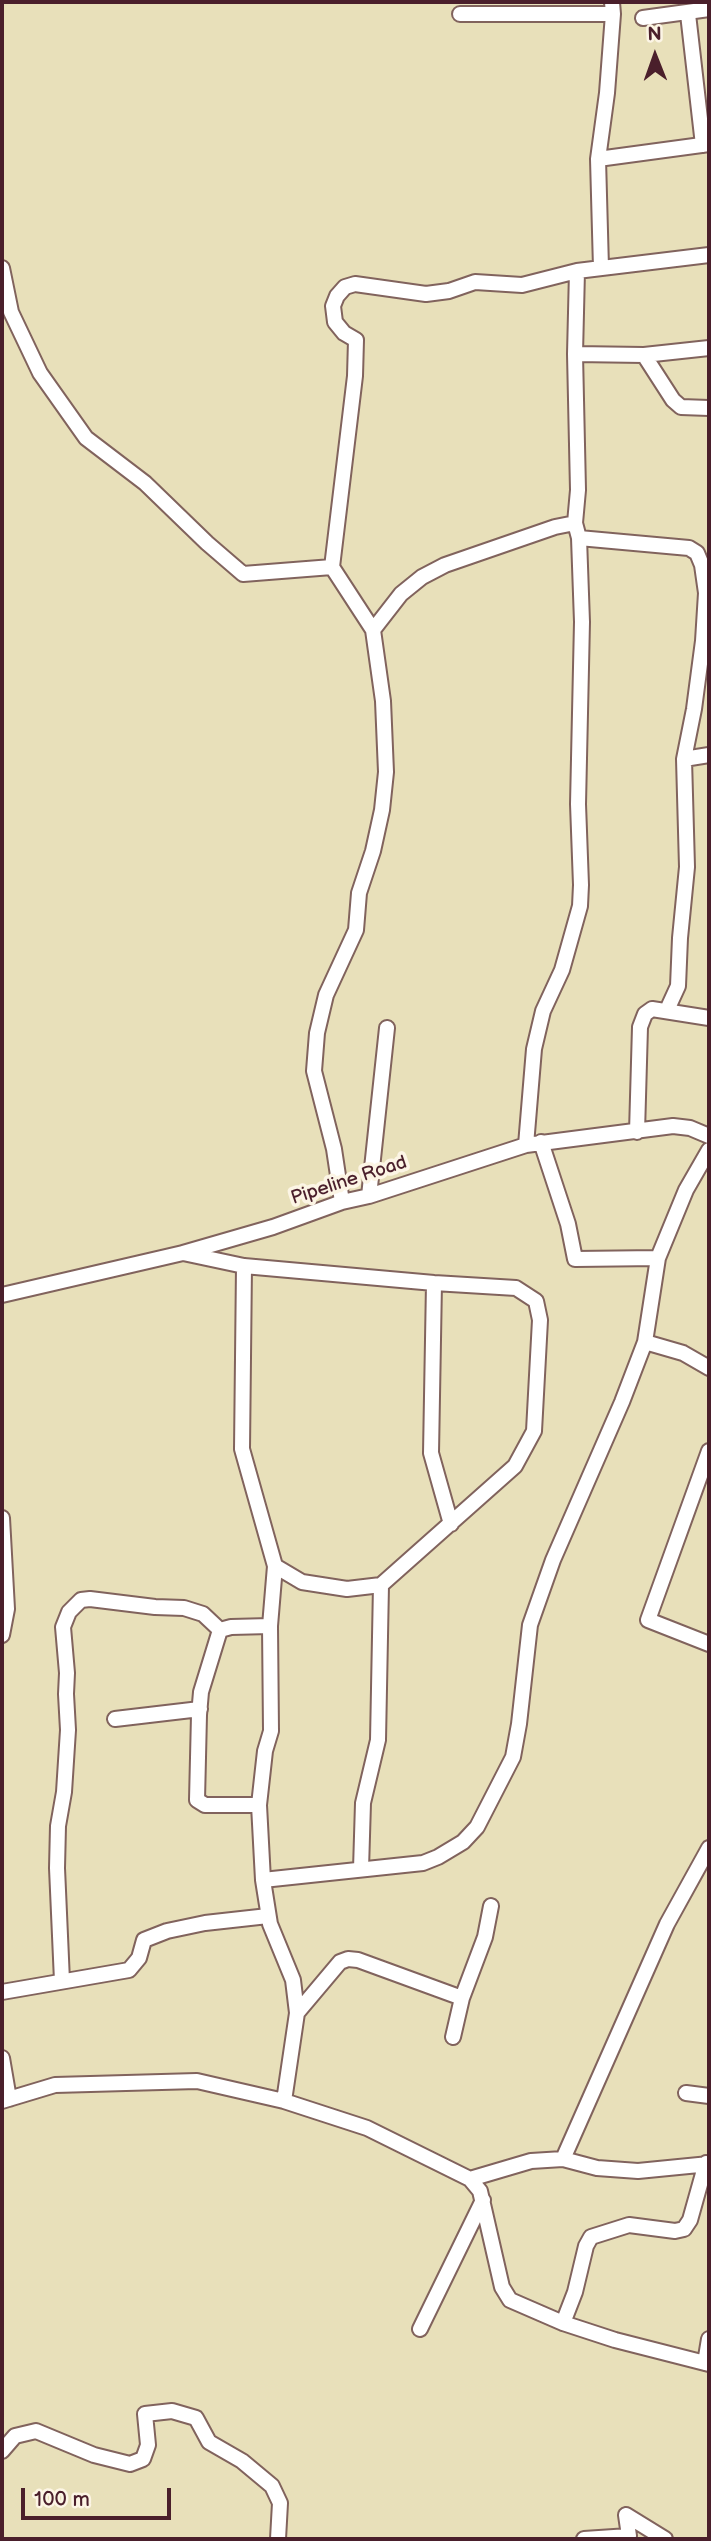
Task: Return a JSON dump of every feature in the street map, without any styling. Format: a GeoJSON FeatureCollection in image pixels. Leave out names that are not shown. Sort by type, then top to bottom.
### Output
{"type":"FeatureCollection","features":[{"type":"Feature","properties":{"kind":"street"},"geometry":{"type":"LineString","coordinates":[[460,14],[613,8],[607,93],[598,159],[601,268]]}},
{"type":"Feature","properties":{"kind":"street"},"geometry":{"type":"LineString","coordinates":[[643,18],[688,14],[709,9]]}},
{"type":"Feature","properties":{"kind":"street"},"geometry":{"type":"LineString","coordinates":[[598,159],[706,144],[688,14]]}},
{"type":"Feature","properties":{"kind":"street"},"geometry":{"type":"LineString","coordinates":[[342,1202],[334,1149],[314,1071],[317,1033],[326,995],[356,930],[359,893],[382,810],[386,772],[383,701],[373,630],[332,567],[355,376],[356,340],[344,333],[335,322],[333,306],[337,296],[345,288],[355,284],[426,294],[449,292],[475,282],[522,285],[578,271],[709,255]]}},
{"type":"Feature","properties":{"kind":"street"},"geometry":{"type":"LineString","coordinates":[[2,268],[11,312],[40,373],[86,438],[145,483],[243,574],[332,567]]}},
{"type":"Feature","properties":{"kind":"street"},"geometry":{"type":"LineString","coordinates":[[526,1145],[534,1049],[543,1011],[562,970],[580,906],[578,804],[582,622],[579,538],[575,523],[578,490],[575,354],[578,271]]}},
{"type":"Feature","properties":{"kind":"street"},"geometry":{"type":"LineString","coordinates":[[575,354],[644,355],[709,348]]}},
{"type":"Feature","properties":{"kind":"street"},"geometry":{"type":"LineString","coordinates":[[644,355],[673,400],[681,407],[709,408]]}},
{"type":"Feature","properties":{"kind":"street"},"geometry":{"type":"LineString","coordinates":[[373,630],[401,594],[422,577],[445,565],[555,527],[575,523]]}},
{"type":"Feature","properties":{"kind":"street"},"geometry":{"type":"LineString","coordinates":[[579,538],[690,548],[702,565],[706,593],[703,641],[684,759],[687,867],[678,986],[667,1010]]}},
{"type":"Feature","properties":{"kind":"street"},"geometry":{"type":"LineString","coordinates":[[684,759],[709,755]]}},
{"type":"Feature","properties":{"kind":"street"},"geometry":{"type":"LineString","coordinates":[[637,1132],[640,1027],[645,1014],[652,1009],[709,1018]]}},
{"type":"Feature","properties":{"kind":"street"},"geometry":{"type":"LineString","coordinates":[[369,1196],[387,1028]]}},
{"type":"Feature","properties":{"kind":"street","name":"Pipeline Road"},"geometry":{"type":"LineString","coordinates":[[2,1296],[273,1227],[342,1202],[369,1196],[526,1145],[673,1126],[690,1128],[709,1136]]}},
{"type":"Feature","properties":{"kind":"street"},"geometry":{"type":"LineString","coordinates":[[541,1142],[568,1224],[575,1259],[658,1258]]}},
{"type":"Feature","properties":{"kind":"street"},"geometry":{"type":"LineString","coordinates":[[263,1880],[423,1863],[463,1842],[477,1827],[513,1757],[530,1625],[553,1560],[645,1342],[658,1258],[686,1190],[709,1150]]}},
{"type":"Feature","properties":{"kind":"street"},"geometry":{"type":"LineString","coordinates":[[183,1252],[243,1266],[516,1288],[536,1301],[540,1320],[534,1432],[515,1466],[381,1585],[347,1589],[302,1582],[275,1566]]}},
{"type":"Feature","properties":{"kind":"street"},"geometry":{"type":"LineString","coordinates":[[243,1266],[242,1449],[275,1566],[270,1626],[271,1731],[265,1751],[259,1805],[263,1880],[268,1916],[293,1980],[297,2013],[284,2101]]}},
{"type":"Feature","properties":{"kind":"street"},"geometry":{"type":"LineString","coordinates":[[434,1283],[431,1453],[451,1524]]}},
{"type":"Feature","properties":{"kind":"street"},"geometry":{"type":"LineString","coordinates":[[645,1342],[682,1353],[709,1367]]}},
{"type":"Feature","properties":{"kind":"street"},"geometry":{"type":"LineString","coordinates":[[709,1451],[648,1620],[709,1644]]}},
{"type":"Feature","properties":{"kind":"street"},"geometry":{"type":"LineString","coordinates":[[2,1518],[7,1609],[2,1635]]}},
{"type":"Feature","properties":{"kind":"street"},"geometry":{"type":"LineString","coordinates":[[361,1869],[363,1803],[378,1740],[381,1585]]}},
{"type":"Feature","properties":{"kind":"street"},"geometry":{"type":"LineString","coordinates":[[62,1981],[57,1868],[58,1826],[64,1792],[68,1730],[67,1673],[62,1641],[63,1627],[69,1612],[81,1601],[90,1599],[184,1608],[203,1614],[220,1630]]}},
{"type":"Feature","properties":{"kind":"street"},"geometry":{"type":"LineString","coordinates":[[220,1630],[231,1627],[270,1626]]}},
{"type":"Feature","properties":{"kind":"street"},"geometry":{"type":"LineString","coordinates":[[220,1630],[201,1692],[197,1800],[205,1805],[259,1805]]}},
{"type":"Feature","properties":{"kind":"street"},"geometry":{"type":"LineString","coordinates":[[115,1719],[200,1709]]}},
{"type":"Feature","properties":{"kind":"street"},"geometry":{"type":"LineString","coordinates":[[563,2159],[667,1924],[709,1848]]}},
{"type":"Feature","properties":{"kind":"street"},"geometry":{"type":"LineString","coordinates":[[453,2037],[462,1998],[485,1937],[491,1906]]}},
{"type":"Feature","properties":{"kind":"street"},"geometry":{"type":"LineString","coordinates":[[2,1992],[130,1970],[139,1958],[144,1940],[167,1931],[205,1923],[268,1916]]}},
{"type":"Feature","properties":{"kind":"street"},"geometry":{"type":"LineString","coordinates":[[297,2013],[340,1962],[348,1959],[358,1960],[462,1998]]}},
{"type":"Feature","properties":{"kind":"street"},"geometry":{"type":"LineString","coordinates":[[2,2058],[5,2100],[55,2085],[197,2081],[284,2101],[367,2128],[470,2179],[480,2191],[483,2200],[505,2295],[518,2304],[563,2323],[615,2340],[707,2363],[709,2339]]}},
{"type":"Feature","properties":{"kind":"street"},"geometry":{"type":"LineString","coordinates":[[686,2093],[709,2096]]}},
{"type":"Feature","properties":{"kind":"street"},"geometry":{"type":"LineString","coordinates":[[470,2179],[531,2161],[563,2159],[597,2168],[638,2171],[708,2164],[690,2220],[684,2229],[675,2231],[629,2225],[591,2237],[563,2323]]}},
{"type":"Feature","properties":{"kind":"street"},"geometry":{"type":"LineString","coordinates":[[420,2329],[483,2200]]}},
{"type":"Feature","properties":{"kind":"street"},"geometry":{"type":"LineString","coordinates":[[2,2451],[15,2436],[36,2431],[94,2455],[130,2464],[143,2459],[148,2445],[145,2414],[172,2411],[196,2418],[209,2442],[242,2461],[272,2486],[280,2503],[278,2539]]}},
{"type":"Feature","properties":{"kind":"street"},"geometry":{"type":"LineString","coordinates":[[584,2539],[629,2536],[626,2515],[665,2539]]}}]}
